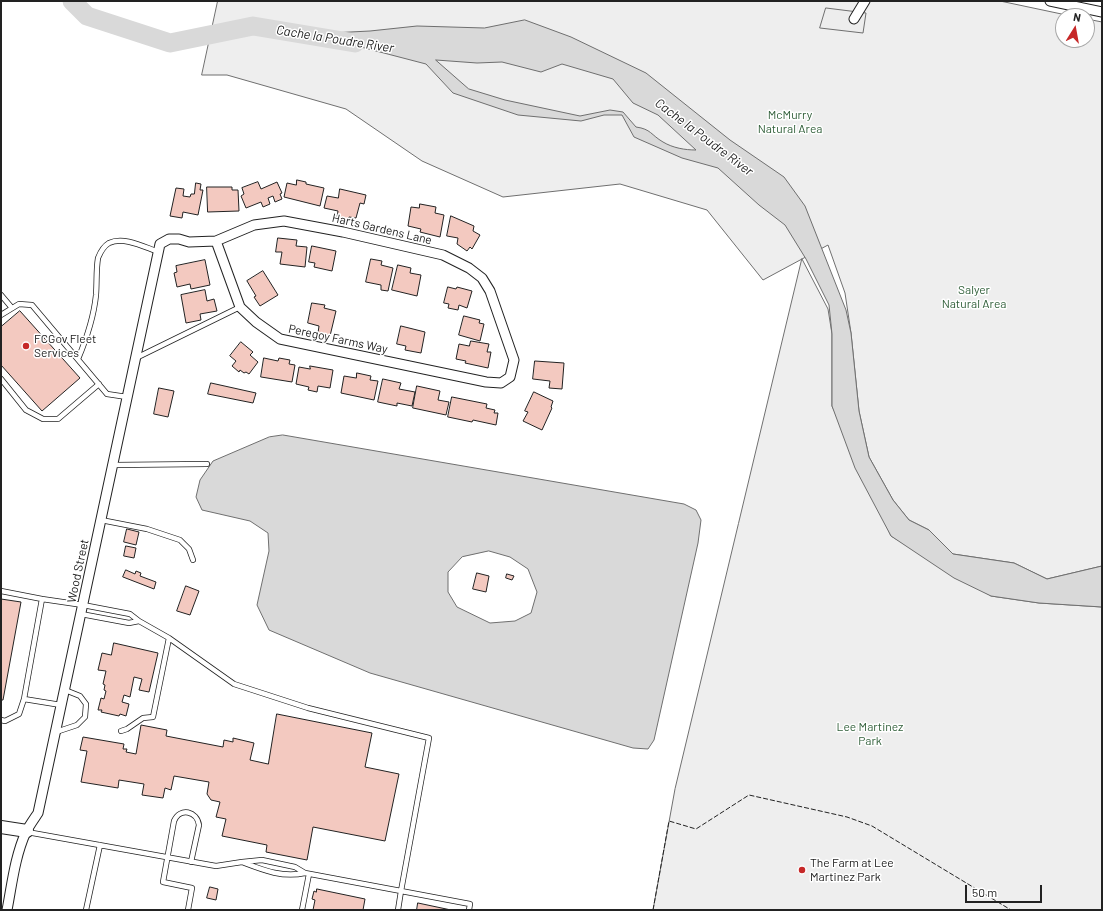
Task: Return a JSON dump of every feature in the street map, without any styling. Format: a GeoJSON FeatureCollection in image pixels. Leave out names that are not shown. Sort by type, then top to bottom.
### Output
{"type":"FeatureCollection","features":[{"type":"Feature","properties":{"kind":"street"},"geometry":{"type":"LineString","coordinates":[[854,19],[865,1]]}},
{"type":"Feature","properties":{"kind":"street"},"geometry":{"type":"LineString","coordinates":[[1050,1],[1102,12]]}},
{"type":"Feature","properties":{"kind":"street","name":"Harts Gardens Lane"},"geometry":{"type":"LineString","coordinates":[[169,239],[179,239],[189,242],[216,241],[254,225],[284,221],[343,232],[443,255],[469,268],[482,278],[490,291],[514,360],[510,376]]}},
{"type":"Feature","properties":{"kind":"street","name":"Wood Street"},"geometry":{"type":"LineString","coordinates":[[7,910],[22,845],[27,832],[38,813],[160,244],[169,239]]}},
{"type":"Feature","properties":{"kind":"street","name":"Peregoy Farms Way"},"geometry":{"type":"LineString","coordinates":[[216,241],[240,307],[256,322],[280,339],[486,382],[501,383],[510,376]]}},
{"type":"Feature","properties":{"kind":"street"},"geometry":{"type":"LineString","coordinates":[[1,827],[27,832]]}},
{"type":"Feature","properties":{"kind":"lane"},"geometry":{"type":"LineString","coordinates":[[78,359],[86,338],[94,303],[99,256],[102,249],[108,244],[119,241],[128,242],[159,252]]}},
{"type":"Feature","properties":{"kind":"lane"},"geometry":{"type":"LineString","coordinates":[[1,296],[12,308]]}},
{"type":"Feature","properties":{"kind":"lane"},"geometry":{"type":"LineString","coordinates":[[1,315],[19,304],[32,305],[107,394],[127,397]]}},
{"type":"Feature","properties":{"kind":"lane"},"geometry":{"type":"LineString","coordinates":[[136,358],[240,307]]}},
{"type":"Feature","properties":{"kind":"lane"},"geometry":{"type":"LineString","coordinates":[[1,379],[26,410],[43,419],[58,419],[99,384]]}},
{"type":"Feature","properties":{"kind":"lane"},"geometry":{"type":"LineString","coordinates":[[113,465],[207,464]]}},
{"type":"Feature","properties":{"kind":"lane"},"geometry":{"type":"LineString","coordinates":[[101,520],[147,529],[180,540],[189,549],[193,560]]}},
{"type":"Feature","properties":{"kind":"lane"},"geometry":{"type":"LineString","coordinates":[[1,591],[42,599],[129,623],[139,621]]}},
{"type":"Feature","properties":{"kind":"lane"},"geometry":{"type":"LineString","coordinates":[[1,720],[5,721],[19,714],[24,698],[42,599]]}},
{"type":"Feature","properties":{"kind":"lane"},"geometry":{"type":"LineString","coordinates":[[82,610],[130,614],[139,621],[169,638],[234,684],[308,708],[429,738],[398,910]]}},
{"type":"Feature","properties":{"kind":"lane"},"geometry":{"type":"LineString","coordinates":[[121,731],[127,729],[143,718],[153,717],[169,638]]}},
{"type":"Feature","properties":{"kind":"lane"},"geometry":{"type":"LineString","coordinates":[[56,732],[77,725],[85,717],[86,704],[80,696],[64,690]]}},
{"type":"Feature","properties":{"kind":"lane"},"geometry":{"type":"LineString","coordinates":[[24,698],[61,705]]}},
{"type":"Feature","properties":{"kind":"lane"},"geometry":{"type":"LineString","coordinates":[[188,910],[192,888],[163,882],[176,817],[185,812],[191,813],[198,819],[199,825],[191,862]]}},
{"type":"Feature","properties":{"kind":"lane"},"geometry":{"type":"LineString","coordinates":[[27,832],[216,866],[262,860],[295,867],[307,874]]}},
{"type":"Feature","properties":{"kind":"lane"},"geometry":{"type":"LineString","coordinates":[[86,910],[100,845]]}},
{"type":"Feature","properties":{"kind":"lane"},"geometry":{"type":"LineString","coordinates":[[242,862],[279,874],[292,876],[307,874],[470,904],[469,910]]}},
{"type":"Feature","properties":{"kind":"lane"},"geometry":{"type":"LineString","coordinates":[[302,910],[307,874]]}},
{"type":"Feature","properties":{"kind":"green space"},"geometry":{"type":"Polygon","coordinates":[[[218,1],[1000,1],[1055,13],[1055,48],[1095,48],[1095,21],[1102,22],[1102,566],[1047,579],[1014,563],[953,554],[929,530],[909,520],[893,500],[869,457],[859,411],[851,333],[845,293],[828,245],[763,280],[707,210],[620,184],[503,197],[422,161],[346,109],[227,75],[202,75],[218,1]]]}},
{"type":"Feature","properties":{"kind":"green space","name":"Lee Martinez Park"},"geometry":{"type":"Polygon","coordinates":[[[802,259],[828,309],[832,334],[832,406],[891,536],[991,596],[1039,603],[1102,607],[1102,910],[653,910],[675,789],[802,259]]]}},
{"type":"Feature","properties":{"kind":"shaded area"},"geometry":{"type":"Polygon","coordinates":[[[826,8],[866,13],[863,33],[820,28],[826,8]]]}},
{"type":"Feature","properties":{"kind":"water"},"geometry":{"type":"Polygon","coordinates":[[[525,20],[571,37],[646,73],[730,140],[784,177],[805,206],[846,310],[851,333],[859,411],[869,457],[893,500],[909,520],[929,530],[953,554],[1014,563],[1047,579],[1102,566],[1102,607],[1039,603],[991,596],[954,578],[891,536],[855,468],[832,406],[832,334],[829,305],[806,259],[785,225],[759,205],[718,168],[682,158],[634,137],[622,115],[604,115],[581,121],[518,115],[453,93],[426,64],[311,34],[370,31],[417,26],[484,28],[525,20]],[[436,60],[469,89],[505,100],[580,116],[610,110],[623,112],[636,127],[648,131],[667,144],[688,150],[696,150],[658,115],[633,103],[613,79],[562,64],[541,72],[502,62],[477,63],[436,60]]]}},
{"type":"Feature","properties":{"kind":"water"},"geometry":{"type":"Polygon","coordinates":[[[283,435],[684,504],[696,510],[701,520],[698,543],[654,740],[648,749],[633,748],[370,673],[269,630],[257,605],[269,551],[268,533],[250,521],[202,510],[196,497],[200,480],[213,461],[269,437],[283,435]],[[489,551],[462,557],[448,572],[448,592],[457,607],[490,623],[515,621],[531,613],[537,592],[528,569],[510,557],[489,551]]]}},
{"type":"Feature","properties":{"kind":"building"},"geometry":{"type":"Polygon","coordinates":[[[297,180],[306,182],[306,184],[324,188],[320,206],[284,197],[287,183],[296,185],[297,180]]]}},
{"type":"Feature","properties":{"kind":"building"},"geometry":{"type":"Polygon","coordinates":[[[258,182],[261,189],[277,182],[282,193],[280,194],[282,199],[275,202],[273,196],[268,198],[270,204],[263,207],[261,202],[246,208],[241,196],[244,194],[242,188],[258,182]]]}},
{"type":"Feature","properties":{"kind":"building"},"geometry":{"type":"Polygon","coordinates":[[[196,183],[201,184],[200,190],[203,190],[198,215],[183,212],[182,218],[170,216],[176,188],[184,189],[183,196],[190,197],[191,194],[194,194],[196,183]]]}},
{"type":"Feature","properties":{"kind":"building"},"geometry":{"type":"Polygon","coordinates":[[[207,187],[232,187],[232,190],[238,190],[239,211],[208,212],[207,187]]]}},
{"type":"Feature","properties":{"kind":"building"},"geometry":{"type":"Polygon","coordinates":[[[340,189],[366,195],[364,204],[360,203],[356,218],[349,217],[348,220],[337,217],[338,211],[324,208],[327,196],[338,198],[340,189]]]}},
{"type":"Feature","properties":{"kind":"building"},"geometry":{"type":"Polygon","coordinates":[[[420,204],[436,207],[435,213],[444,215],[440,237],[420,232],[421,229],[408,226],[411,207],[419,208],[420,204]]]}},
{"type":"Feature","properties":{"kind":"building"},"geometry":{"type":"Polygon","coordinates":[[[451,216],[474,226],[473,231],[480,235],[472,249],[470,247],[467,251],[457,244],[458,238],[447,236],[451,216]]]}},
{"type":"Feature","properties":{"kind":"building"},"geometry":{"type":"Polygon","coordinates":[[[278,238],[297,240],[296,246],[307,247],[305,267],[280,264],[282,252],[276,252],[278,238]]]}},
{"type":"Feature","properties":{"kind":"building"},"geometry":{"type":"Polygon","coordinates":[[[312,246],[336,251],[332,271],[314,267],[315,263],[309,262],[312,246]]]}},
{"type":"Feature","properties":{"kind":"building"},"geometry":{"type":"Polygon","coordinates":[[[371,259],[382,261],[381,265],[393,268],[388,291],[381,290],[381,285],[366,282],[371,259]]]}},
{"type":"Feature","properties":{"kind":"building"},"geometry":{"type":"Polygon","coordinates":[[[205,260],[210,285],[191,289],[190,284],[177,287],[174,273],[177,272],[176,266],[205,260]]]}},
{"type":"Feature","properties":{"kind":"building"},"geometry":{"type":"Polygon","coordinates":[[[398,265],[411,268],[410,273],[421,275],[417,296],[392,290],[398,265]]]}},
{"type":"Feature","properties":{"kind":"building"},"geometry":{"type":"Polygon","coordinates":[[[263,271],[278,295],[260,306],[247,281],[263,271]]]}},
{"type":"Feature","properties":{"kind":"building"},"geometry":{"type":"Polygon","coordinates":[[[448,287],[456,289],[457,287],[472,291],[467,308],[459,305],[458,310],[448,308],[449,304],[444,303],[448,287]]]}},
{"type":"Feature","properties":{"kind":"building"},"geometry":{"type":"Polygon","coordinates":[[[205,290],[207,301],[214,299],[217,311],[200,314],[201,320],[186,323],[181,295],[205,290]]]}},
{"type":"Feature","properties":{"kind":"building"},"geometry":{"type":"Polygon","coordinates":[[[312,303],[325,305],[324,308],[336,311],[330,336],[318,333],[319,326],[308,323],[312,303]]]}},
{"type":"Feature","properties":{"kind":"building","name":"FCGov Fleet Services"},"geometry":{"type":"Polygon","coordinates":[[[20,311],[80,378],[42,411],[1,365],[1,327],[20,311]]]}},
{"type":"Feature","properties":{"kind":"building"},"geometry":{"type":"Polygon","coordinates":[[[464,316],[480,320],[479,323],[484,324],[480,341],[459,335],[464,316]]]}},
{"type":"Feature","properties":{"kind":"building"},"geometry":{"type":"Polygon","coordinates":[[[401,326],[425,332],[421,353],[405,350],[406,346],[397,344],[401,326]]]}},
{"type":"Feature","properties":{"kind":"building"},"geometry":{"type":"Polygon","coordinates":[[[471,341],[489,344],[487,352],[491,352],[488,368],[465,363],[466,361],[456,359],[459,344],[469,346],[471,341]]]}},
{"type":"Feature","properties":{"kind":"building"},"geometry":{"type":"Polygon","coordinates":[[[241,342],[253,352],[250,355],[258,362],[249,374],[240,370],[239,372],[232,366],[236,361],[230,356],[241,342]]]}},
{"type":"Feature","properties":{"kind":"building"},"geometry":{"type":"Polygon","coordinates":[[[264,358],[278,361],[279,358],[290,360],[289,364],[295,365],[292,382],[261,377],[264,358]]]}},
{"type":"Feature","properties":{"kind":"building"},"geometry":{"type":"Polygon","coordinates":[[[535,361],[564,363],[562,389],[549,388],[550,381],[533,379],[535,361]]]}},
{"type":"Feature","properties":{"kind":"building"},"geometry":{"type":"Polygon","coordinates":[[[310,366],[333,370],[330,388],[318,386],[317,392],[308,390],[309,387],[296,384],[299,367],[310,369],[310,366]]]}},
{"type":"Feature","properties":{"kind":"building"},"geometry":{"type":"Polygon","coordinates":[[[357,373],[371,376],[370,380],[378,381],[374,400],[341,393],[344,376],[356,378],[357,373]]]}},
{"type":"Feature","properties":{"kind":"building"},"geometry":{"type":"Polygon","coordinates":[[[383,379],[401,383],[399,389],[415,392],[412,406],[397,403],[397,406],[378,402],[383,379]]]}},
{"type":"Feature","properties":{"kind":"building"},"geometry":{"type":"Polygon","coordinates":[[[211,383],[256,393],[253,403],[208,394],[211,383]]]}},
{"type":"Feature","properties":{"kind":"building"},"geometry":{"type":"Polygon","coordinates":[[[417,386],[440,391],[438,400],[449,402],[446,415],[413,408],[417,386]]]}},
{"type":"Feature","properties":{"kind":"building"},"geometry":{"type":"Polygon","coordinates":[[[159,388],[174,391],[168,417],[154,414],[159,388]]]}},
{"type":"Feature","properties":{"kind":"building"},"geometry":{"type":"Polygon","coordinates":[[[534,392],[553,401],[552,408],[542,430],[523,421],[528,412],[525,411],[534,392]]]}},
{"type":"Feature","properties":{"kind":"building"},"geometry":{"type":"Polygon","coordinates":[[[452,397],[487,404],[486,408],[495,410],[494,413],[498,413],[496,425],[448,417],[452,397]]]}},
{"type":"Feature","properties":{"kind":"building"},"geometry":{"type":"Polygon","coordinates":[[[127,529],[139,532],[136,545],[124,542],[127,529]]]}},
{"type":"Feature","properties":{"kind":"building"},"geometry":{"type":"Polygon","coordinates":[[[126,546],[136,548],[134,558],[124,556],[126,546]]]}},
{"type":"Feature","properties":{"kind":"building"},"geometry":{"type":"Polygon","coordinates":[[[126,570],[135,574],[136,571],[141,573],[140,576],[156,582],[154,589],[123,577],[126,570]]]}},
{"type":"Feature","properties":{"kind":"building"},"geometry":{"type":"Polygon","coordinates":[[[477,573],[489,576],[486,592],[473,589],[477,573]]]}},
{"type":"Feature","properties":{"kind":"building"},"geometry":{"type":"Polygon","coordinates":[[[507,574],[514,576],[512,580],[506,578],[507,574]]]}},
{"type":"Feature","properties":{"kind":"building"},"geometry":{"type":"Polygon","coordinates":[[[186,586],[199,591],[190,615],[177,611],[186,586]]]}},
{"type":"Feature","properties":{"kind":"building"},"geometry":{"type":"Polygon","coordinates":[[[1,599],[21,602],[3,700],[1,700],[1,599]]]}},
{"type":"Feature","properties":{"kind":"building"},"geometry":{"type":"Polygon","coordinates":[[[114,643],[158,653],[149,692],[139,690],[142,679],[134,677],[130,697],[124,695],[122,702],[129,704],[126,716],[120,714],[119,716],[98,710],[101,698],[104,699],[106,691],[104,690],[105,685],[103,684],[106,671],[98,670],[102,653],[111,655],[114,643]]]}},
{"type":"Feature","properties":{"kind":"building"},"geometry":{"type":"Polygon","coordinates":[[[277,714],[372,733],[365,767],[399,774],[385,841],[313,827],[307,860],[266,852],[267,845],[222,836],[226,819],[216,817],[220,802],[211,800],[207,794],[209,782],[174,776],[171,790],[165,788],[163,798],[142,795],[144,784],[119,780],[118,788],[81,782],[87,751],[80,750],[83,737],[124,744],[123,749],[127,749],[126,752],[136,754],[141,725],[167,730],[166,736],[223,747],[224,740],[233,742],[233,738],[254,743],[250,760],[268,764],[277,714]]]}},
{"type":"Feature","properties":{"kind":"building"},"geometry":{"type":"Polygon","coordinates":[[[210,887],[218,889],[216,900],[207,898],[210,887]]]}},
{"type":"Feature","properties":{"kind":"building"},"geometry":{"type":"Polygon","coordinates":[[[317,889],[365,899],[363,910],[313,910],[315,900],[312,899],[314,891],[316,892],[317,889]]]}},
{"type":"Feature","properties":{"kind":"building"},"geometry":{"type":"Polygon","coordinates":[[[418,903],[451,910],[417,910],[418,903]]]}},
{"type":"Feature","properties":{"kind":"waterway","name":"Cache la Poudre River"},"geometry":{"type":"LineString","coordinates":[[72,1],[87,16],[170,43],[253,26],[355,43]]}},
{"type":"Feature","properties":{"kind":"fence"},"geometry":{"type":"LineString","coordinates":[[653,910],[669,821],[696,829],[749,795],[847,817],[872,826],[1011,910]]}},
{"type":"Feature","properties":{"kind":"place","name":"FCGov Fleet Services"},"geometry":{"type":"Point","coordinates":[26,346]}},
{"type":"Feature","properties":{"kind":"place","name":"The Farm at Lee Martinez Park"},"geometry":{"type":"Point","coordinates":[802,870]}},
{"type":"Feature","properties":{"kind":"park label","name":"McMurry Natural Area"},"geometry":{"type":"Point","coordinates":[790,122]}},
{"type":"Feature","properties":{"kind":"park label","name":"Salyer Natural Area"},"geometry":{"type":"Point","coordinates":[974,297]}}]}
